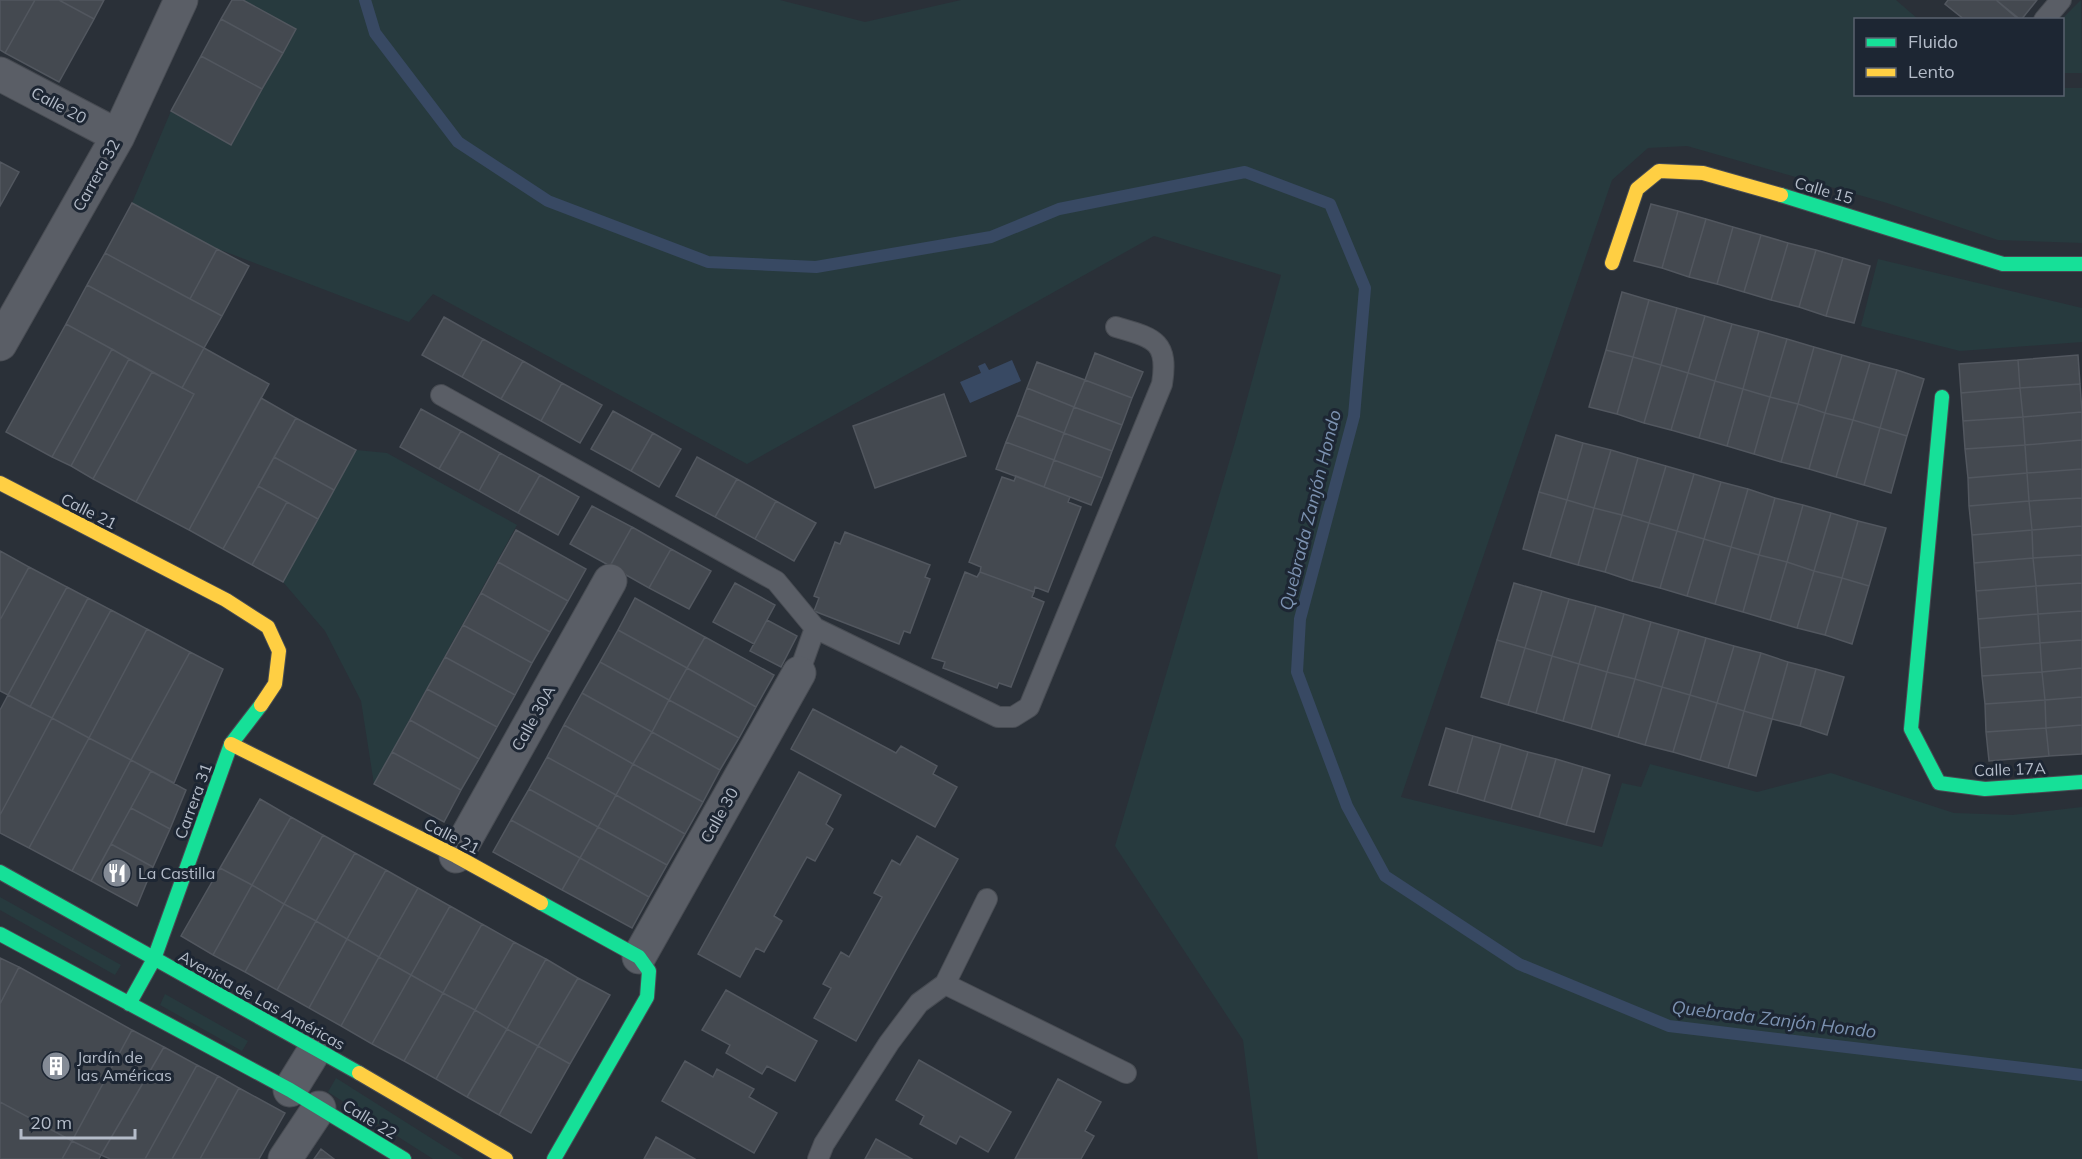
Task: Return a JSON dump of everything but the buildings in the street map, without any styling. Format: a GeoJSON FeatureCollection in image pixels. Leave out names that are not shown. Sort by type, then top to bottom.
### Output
{"type":"FeatureCollection","features":[{"type":"Feature","properties":{"kind":"street","name":"Carrera 32"},"geometry":{"type":"LineString","coordinates":[[0,344],[118,136],[181,0]]}},
{"type":"Feature","properties":{"kind":"street","name":"Calle 20"},"geometry":{"type":"LineString","coordinates":[[0,74],[118,136]]}},
{"type":"Feature","properties":{"kind":"street","name":"Calle 15"},"geometry":{"type":"LineString","coordinates":[[1612,263],[1637,189],[1659,171],[1703,173],[1825,207],[2003,264],[2082,264]]}},
{"type":"Feature","properties":{"kind":"street","name":"Calle 17A"},"geometry":{"type":"LineString","coordinates":[[1942,397],[1911,729],[1939,783],[1985,789],[2082,782]]}},
{"type":"Feature","properties":{"kind":"street","name":"Calle 21"},"geometry":{"type":"LineString","coordinates":[[0,483],[226,600],[268,627],[279,651],[275,684]]}},
{"type":"Feature","properties":{"kind":"street","name":"Calle 30A"},"geometry":{"type":"LineString","coordinates":[[456,856],[610,581]]}},
{"type":"Feature","properties":{"kind":"street","name":"Calle 30"},"geometry":{"type":"LineString","coordinates":[[554,1159],[647,997],[644,964],[799,673]]}},
{"type":"Feature","properties":{"kind":"street","name":"Carrera 31"},"geometry":{"type":"LineString","coordinates":[[129,1004],[154,959],[231,744],[254,716],[275,684]]}},
{"type":"Feature","properties":{"kind":"street","name":"Calle 21"},"geometry":{"type":"LineString","coordinates":[[231,744],[456,856],[644,964]]}},
{"type":"Feature","properties":{"kind":"street","name":"Avenida de Las Américas"},"geometry":{"type":"LineString","coordinates":[[0,872],[316,1048],[506,1159]]}},
{"type":"Feature","properties":{"kind":"street"},"geometry":{"type":"LineString","coordinates":[[0,934],[290,1090],[319,1108],[285,1159]]}},
{"type":"Feature","properties":{"kind":"street"},"geometry":{"type":"LineString","coordinates":[[290,1090],[316,1048]]}},
{"type":"Feature","properties":{"kind":"street","name":"Calle 22"},"geometry":{"type":"LineString","coordinates":[[319,1108],[404,1159]]}},
{"type":"Feature","properties":{"kind":"lane"},"geometry":{"type":"LineString","coordinates":[[2046,18],[2061,0]]}},
{"type":"Feature","properties":{"kind":"lane"},"geometry":{"type":"LineString","coordinates":[[441,395],[776,580],[815,628],[999,717],[1013,717],[1029,707],[1162,384],[1165,369],[1164,354],[1156,344],[1146,336],[1116,327]]}},
{"type":"Feature","properties":{"kind":"lane"},"geometry":{"type":"LineString","coordinates":[[799,673],[815,628]]}},
{"type":"Feature","properties":{"kind":"lane"},"geometry":{"type":"LineString","coordinates":[[818,1159],[824,1144],[895,1035],[919,1003],[945,984],[987,900]]}},
{"type":"Feature","properties":{"kind":"lane"},"geometry":{"type":"LineString","coordinates":[[945,984],[1126,1073]]}},
{"type":"Feature","properties":{"kind":"green space"},"geometry":{"type":"Polygon","coordinates":[[[243,0],[780,0],[865,22],[961,0],[1896,0],[1917,18],[1854,18],[1854,96],[2064,96],[2064,88],[2082,88],[2082,243],[1998,240],[1887,203],[1687,146],[1648,148],[1612,180],[1401,797],[1602,847],[1622,783],[1641,787],[1650,764],[1757,792],[1831,773],[1954,813],[2012,815],[2082,807],[2082,1159],[1258,1159],[1243,1040],[1115,846],[1236,439],[1281,275],[1154,236],[747,464],[433,294],[409,322],[213,247],[132,203],[171,111],[231,145],[296,30],[243,0]]]}},
{"type":"Feature","properties":{"kind":"green space"},"geometry":{"type":"Polygon","coordinates":[[[2081,0],[2082,73],[2064,73],[2063,18],[2081,0]]]}},
{"type":"Feature","properties":{"kind":"green space"},"geometry":{"type":"Polygon","coordinates":[[[1878,259],[2082,308],[2082,342],[1960,351],[1861,326],[1878,259]]]}},
{"type":"Feature","properties":{"kind":"green space"},"geometry":{"type":"Polygon","coordinates":[[[356,450],[387,453],[517,525],[374,784],[361,701],[325,631],[283,582],[356,450]]]}},
{"type":"Feature","properties":{"kind":"green space"},"geometry":{"type":"Polygon","coordinates":[[[0,897],[121,965],[115,975],[0,910],[0,897]]]}},
{"type":"Feature","properties":{"kind":"green space"},"geometry":{"type":"Polygon","coordinates":[[[165,994],[248,1041],[242,1051],[160,1005],[165,994]]]}},
{"type":"Feature","properties":{"kind":"green space"},"geometry":{"type":"Polygon","coordinates":[[[336,1078],[464,1159],[433,1159],[328,1092],[336,1078]]]}},
{"type":"Feature","properties":{"kind":"water"},"geometry":{"type":"Polygon","coordinates":[[[1012,360],[1021,381],[970,403],[960,382],[981,373],[978,366],[985,363],[989,370],[1012,360]]]}},
{"type":"Feature","properties":{"kind":"waterway","name":"Quebrada Zanjón Hondo"},"geometry":{"type":"LineString","coordinates":[[365,0],[375,33],[458,142],[548,201],[708,262],[816,267],[991,237],[1059,209],[1245,172],[1330,204],[1365,288],[1354,416],[1300,619],[1297,672],[1347,806],[1385,876],[1519,964],[1669,1026],[2082,1075]]}},
{"type":"Feature","properties":{"kind":"traffic: fast"},"geometry":{"type":"LineString","coordinates":[[1781,195],[2003,264],[2082,264]]}},
{"type":"Feature","properties":{"kind":"traffic: fast"},"geometry":{"type":"LineString","coordinates":[[1942,397],[1911,729],[1939,783],[1985,789],[2082,782]]}},
{"type":"Feature","properties":{"kind":"traffic: fast"},"geometry":{"type":"LineString","coordinates":[[129,1004],[154,959],[231,744],[261,705]]}},
{"type":"Feature","properties":{"kind":"traffic: fast"},"geometry":{"type":"LineString","coordinates":[[0,872],[359,1073]]}},
{"type":"Feature","properties":{"kind":"traffic: fast"},"geometry":{"type":"LineString","coordinates":[[541,903],[639,957],[649,971],[647,997],[554,1159]]}},
{"type":"Feature","properties":{"kind":"traffic: fast"},"geometry":{"type":"LineString","coordinates":[[0,934],[290,1090],[404,1159]]}},
{"type":"Feature","properties":{"kind":"traffic: slow"},"geometry":{"type":"LineString","coordinates":[[1612,263],[1637,189],[1659,171],[1703,173],[1781,195]]}},
{"type":"Feature","properties":{"kind":"traffic: slow"},"geometry":{"type":"LineString","coordinates":[[0,483],[226,600],[268,627],[279,651],[275,684],[261,705]]}},
{"type":"Feature","properties":{"kind":"traffic: slow"},"geometry":{"type":"LineString","coordinates":[[231,744],[456,856],[541,903]]}},
{"type":"Feature","properties":{"kind":"traffic: slow"},"geometry":{"type":"LineString","coordinates":[[359,1073],[506,1159]]}},
{"type":"Feature","properties":{"kind":"place","name":"La Castilla"},"geometry":{"type":"Point","coordinates":[117,873]}},
{"type":"Feature","properties":{"kind":"place","name":"Jardín de las Américas"},"geometry":{"type":"Point","coordinates":[56,1066]}}]}
